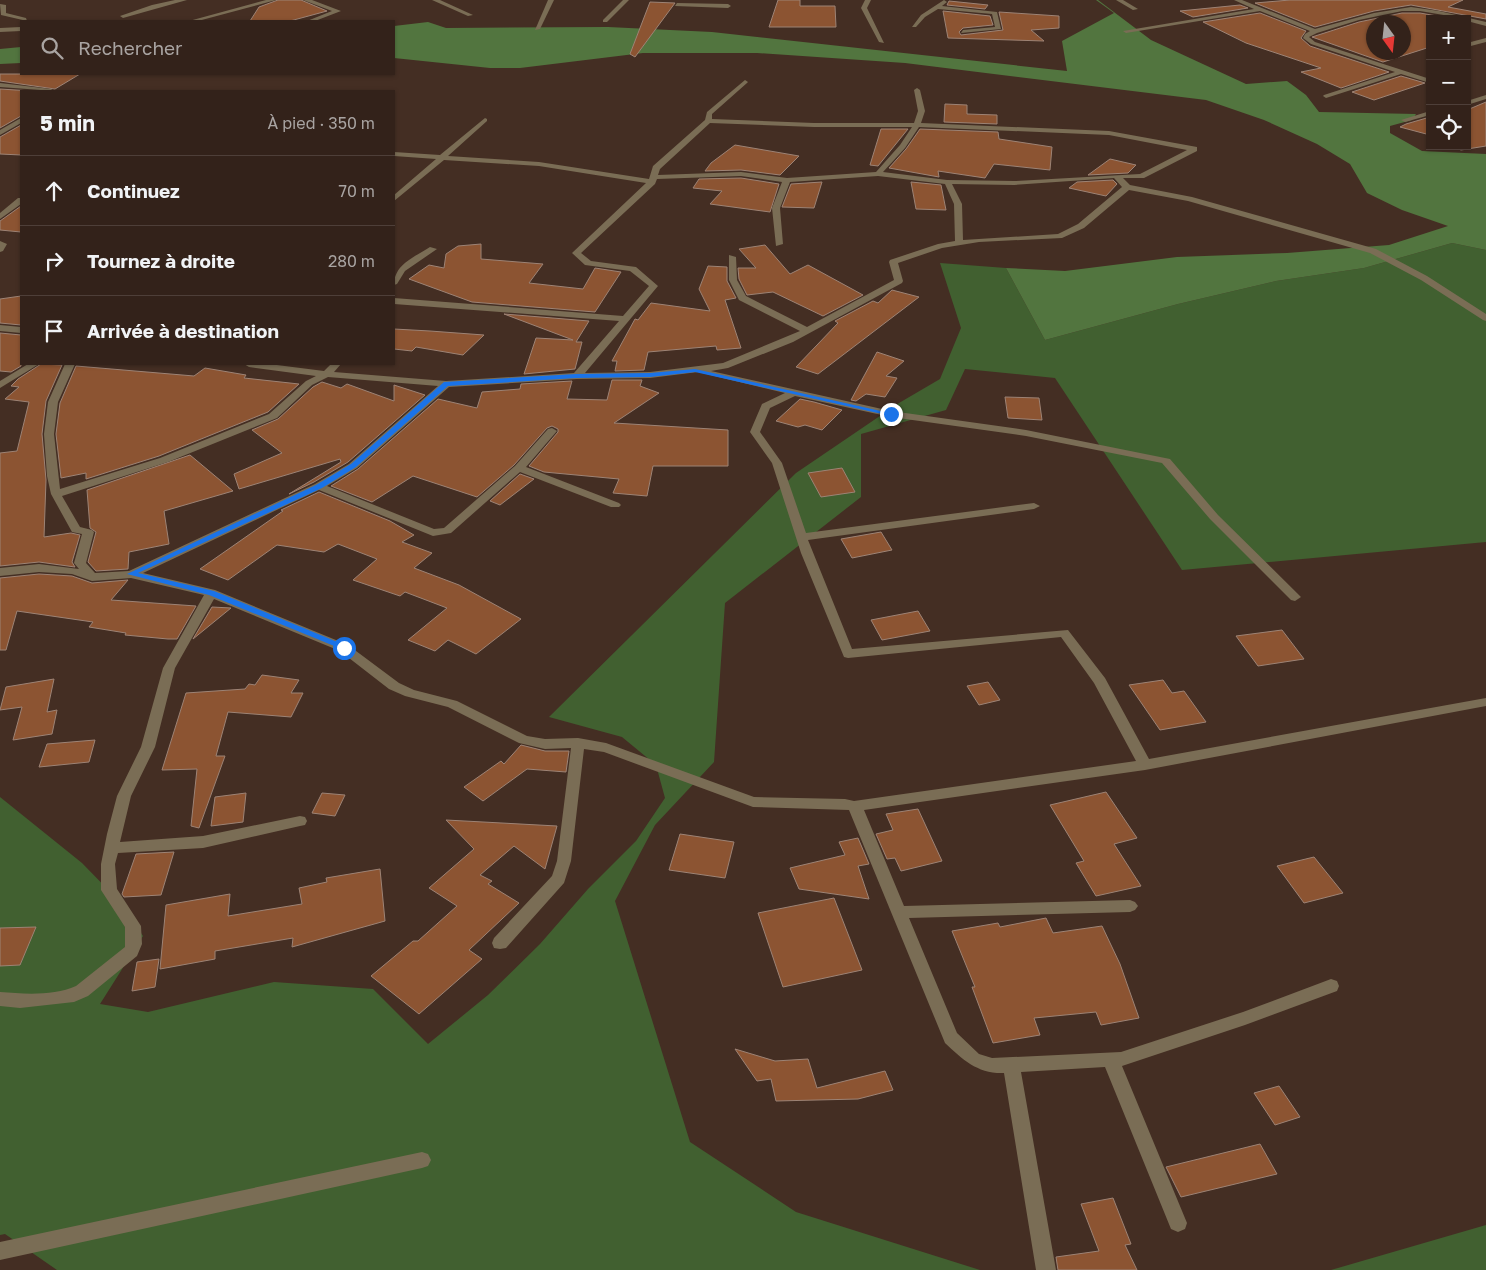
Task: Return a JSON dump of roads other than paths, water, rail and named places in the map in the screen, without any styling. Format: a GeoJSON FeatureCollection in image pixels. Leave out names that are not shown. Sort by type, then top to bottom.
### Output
{"type":"FeatureCollection","features":[{"type":"Feature","properties":{"kind":"street"},"geometry":{"type":"LineString","coordinates":[[123,16],[154,6],[184,0]]}},
{"type":"Feature","properties":{"kind":"street"},"geometry":{"type":"LineString","coordinates":[[196,20],[273,0]]}},
{"type":"Feature","properties":{"kind":"street"},"geometry":{"type":"LineString","coordinates":[[306,0],[338,11],[313,20]]}},
{"type":"Feature","properties":{"kind":"street"},"geometry":{"type":"LineString","coordinates":[[435,0],[470,15]]}},
{"type":"Feature","properties":{"kind":"street"},"geometry":{"type":"LineString","coordinates":[[537,29],[551,0]]}},
{"type":"Feature","properties":{"kind":"street"},"geometry":{"type":"LineString","coordinates":[[605,21],[626,0]]}},
{"type":"Feature","properties":{"kind":"street"},"geometry":{"type":"LineString","coordinates":[[868,0],[864,8],[882,42]]}},
{"type":"Feature","properties":{"kind":"street"},"geometry":{"type":"LineString","coordinates":[[914,26],[923,16],[939,7],[945,0]]}},
{"type":"Feature","properties":{"kind":"street"},"geometry":{"type":"LineString","coordinates":[[1118,0],[1135,9]]}},
{"type":"Feature","properties":{"kind":"street"},"geometry":{"type":"LineString","coordinates":[[1237,0],[1314,32]]}},
{"type":"Feature","properties":{"kind":"street"},"geometry":{"type":"LineString","coordinates":[[677,5],[728,5]]}},
{"type":"Feature","properties":{"kind":"street"},"geometry":{"type":"LineString","coordinates":[[0,6],[4,6],[3,14],[24,20]]}},
{"type":"Feature","properties":{"kind":"street"},"geometry":{"type":"LineString","coordinates":[[939,7],[995,13],[998,29],[963,32]]}},
{"type":"Feature","properties":{"kind":"street"},"geometry":{"type":"LineString","coordinates":[[1426,80],[1313,43],[1306,38],[1314,32],[1350,20],[1407,9],[1451,14],[1486,24]]}},
{"type":"Feature","properties":{"kind":"street"},"geometry":{"type":"LineString","coordinates":[[1126,31],[1259,10]]}},
{"type":"Feature","properties":{"kind":"street"},"geometry":{"type":"LineString","coordinates":[[0,30],[20,29]]}},
{"type":"Feature","properties":{"kind":"street"},"geometry":{"type":"LineString","coordinates":[[1471,44],[1486,40]]}},
{"type":"Feature","properties":{"kind":"street"},"geometry":{"type":"LineString","coordinates":[[1326,96],[1400,72]]}},
{"type":"Feature","properties":{"kind":"street"},"geometry":{"type":"LineString","coordinates":[[576,376],[654,286],[634,269],[588,263],[576,253],[653,179],[656,168],[708,121],[709,113],[745,82]]}},
{"type":"Feature","properties":{"kind":"street"},"geometry":{"type":"LineString","coordinates":[[0,85],[10,84],[44,90]]}},
{"type":"Feature","properties":{"kind":"street"},"geometry":{"type":"LineString","coordinates":[[878,174],[907,140],[916,125],[921,112],[917,90]]}},
{"type":"Feature","properties":{"kind":"street"},"geometry":{"type":"LineString","coordinates":[[1471,92],[1486,95]]}},
{"type":"Feature","properties":{"kind":"street"},"geometry":{"type":"LineString","coordinates":[[1471,101],[1486,95]]}},
{"type":"Feature","properties":{"kind":"street"},"geometry":{"type":"LineString","coordinates":[[1405,120],[1426,114]]}},
{"type":"Feature","properties":{"kind":"street"},"geometry":{"type":"LineString","coordinates":[[395,198],[485,120]]}},
{"type":"Feature","properties":{"kind":"street"},"geometry":{"type":"LineString","coordinates":[[2,131],[20,121]]}},
{"type":"Feature","properties":{"kind":"street"},"geometry":{"type":"LineString","coordinates":[[395,154],[539,164],[653,179],[741,174],[787,180],[878,174],[947,182],[1014,183],[1141,176],[1194,149],[1109,133],[916,125],[814,125],[708,121]]}},
{"type":"Feature","properties":{"kind":"street"},"geometry":{"type":"LineString","coordinates":[[2,131],[20,131]]}},
{"type":"Feature","properties":{"kind":"street"},"geometry":{"type":"LineString","coordinates":[[1116,176],[1127,187],[1190,199],[1373,251],[1424,278],[1486,318]]}},
{"type":"Feature","properties":{"kind":"street"},"geometry":{"type":"LineString","coordinates":[[779,244],[776,208],[787,180]]}},
{"type":"Feature","properties":{"kind":"street"},"geometry":{"type":"LineString","coordinates":[[947,182],[957,195],[960,208],[959,243]]}},
{"type":"Feature","properties":{"kind":"street"},"geometry":{"type":"LineString","coordinates":[[257,365],[327,374],[446,384],[576,376],[650,375],[725,366],[752,357],[807,331],[899,281],[893,262],[941,246],[959,243],[1058,236],[1080,226],[1127,187]]}},
{"type":"Feature","properties":{"kind":"street"},"geometry":{"type":"LineString","coordinates":[[0,217],[20,201]]}},
{"type":"Feature","properties":{"kind":"street"},"geometry":{"type":"LineString","coordinates":[[0,243],[3,244],[0,249]]}},
{"type":"Feature","properties":{"kind":"street"},"geometry":{"type":"LineString","coordinates":[[395,280],[402,269],[433,249]]}},
{"type":"Feature","properties":{"kind":"street"},"geometry":{"type":"LineString","coordinates":[[732,257],[733,280],[742,298],[807,331]]}},
{"type":"Feature","properties":{"kind":"street"},"geometry":{"type":"LineString","coordinates":[[395,265],[402,269]]}},
{"type":"Feature","properties":{"kind":"street"},"geometry":{"type":"LineString","coordinates":[[395,301],[626,319]]}},
{"type":"Feature","properties":{"kind":"street"},"geometry":{"type":"LineString","coordinates":[[0,328],[20,330]]}},
{"type":"Feature","properties":{"kind":"street"},"geometry":{"type":"LineString","coordinates":[[0,385],[32,365]]}},
{"type":"Feature","properties":{"kind":"street"},"geometry":{"type":"LineString","coordinates":[[70,365],[53,402],[49,434],[52,476],[56,494],[76,530],[88,532],[80,563],[92,577]]}},
{"type":"Feature","properties":{"kind":"street"},"geometry":{"type":"LineString","coordinates":[[56,494],[164,460],[273,416],[309,383],[327,374],[335,365]]}},
{"type":"Feature","properties":{"kind":"street"},"geometry":{"type":"LineString","coordinates":[[695,370],[793,394],[891,414],[1026,433],[1166,461],[1214,516],[1296,597]]}},
{"type":"Feature","properties":{"kind":"street"},"geometry":{"type":"LineString","coordinates":[[131,574],[319,486],[367,455],[446,384]]}},
{"type":"Feature","properties":{"kind":"street"},"geometry":{"type":"LineString","coordinates":[[793,394],[766,406],[755,432],[777,463],[802,537],[848,654],[1064,633],[1100,681],[1145,765]]}},
{"type":"Feature","properties":{"kind":"street"},"geometry":{"type":"LineString","coordinates":[[319,486],[433,533],[447,531],[519,468],[552,431]]}},
{"type":"Feature","properties":{"kind":"street"},"geometry":{"type":"LineString","coordinates":[[519,468],[615,505]]}},
{"type":"Feature","properties":{"kind":"street"},"geometry":{"type":"LineString","coordinates":[[802,537],[1034,506]]}},
{"type":"Feature","properties":{"kind":"street"},"geometry":{"type":"LineString","coordinates":[[0,572],[39,568],[73,571],[92,577],[131,574],[211,593],[344,648],[394,686],[410,693],[452,704],[524,740],[544,744],[578,742],[606,748],[753,802],[846,804],[854,806],[1145,765],[1486,702]]}},
{"type":"Feature","properties":{"kind":"street"},"geometry":{"type":"LineString","coordinates":[[0,999],[20,1002],[68,997],[82,991],[131,950],[134,944],[133,926],[114,901],[109,890],[108,864],[111,848],[124,796],[148,748],[169,668],[211,593]]}},
{"type":"Feature","properties":{"kind":"street"},"geometry":{"type":"LineString","coordinates":[[500,943],[559,879],[564,861],[578,742]]}},
{"type":"Feature","properties":{"kind":"street"},"geometry":{"type":"LineString","coordinates":[[854,806],[951,1038],[973,1059],[992,1066],[1121,1059],[1245,1018],[1331,986]]}},
{"type":"Feature","properties":{"kind":"street"},"geometry":{"type":"LineString","coordinates":[[111,848],[203,842],[300,821]]}},
{"type":"Feature","properties":{"kind":"street"},"geometry":{"type":"LineString","coordinates":[[899,912],[1130,906]]}},
{"type":"Feature","properties":{"kind":"street"},"geometry":{"type":"LineString","coordinates":[[1110,1059],[1178,1223]]}},
{"type":"Feature","properties":{"kind":"street"},"geometry":{"type":"LineString","coordinates":[[1011,1065],[1046,1270]]}},
{"type":"Feature","properties":{"kind":"street"},"geometry":{"type":"LineString","coordinates":[[0,1251],[422,1160]]}}]}
